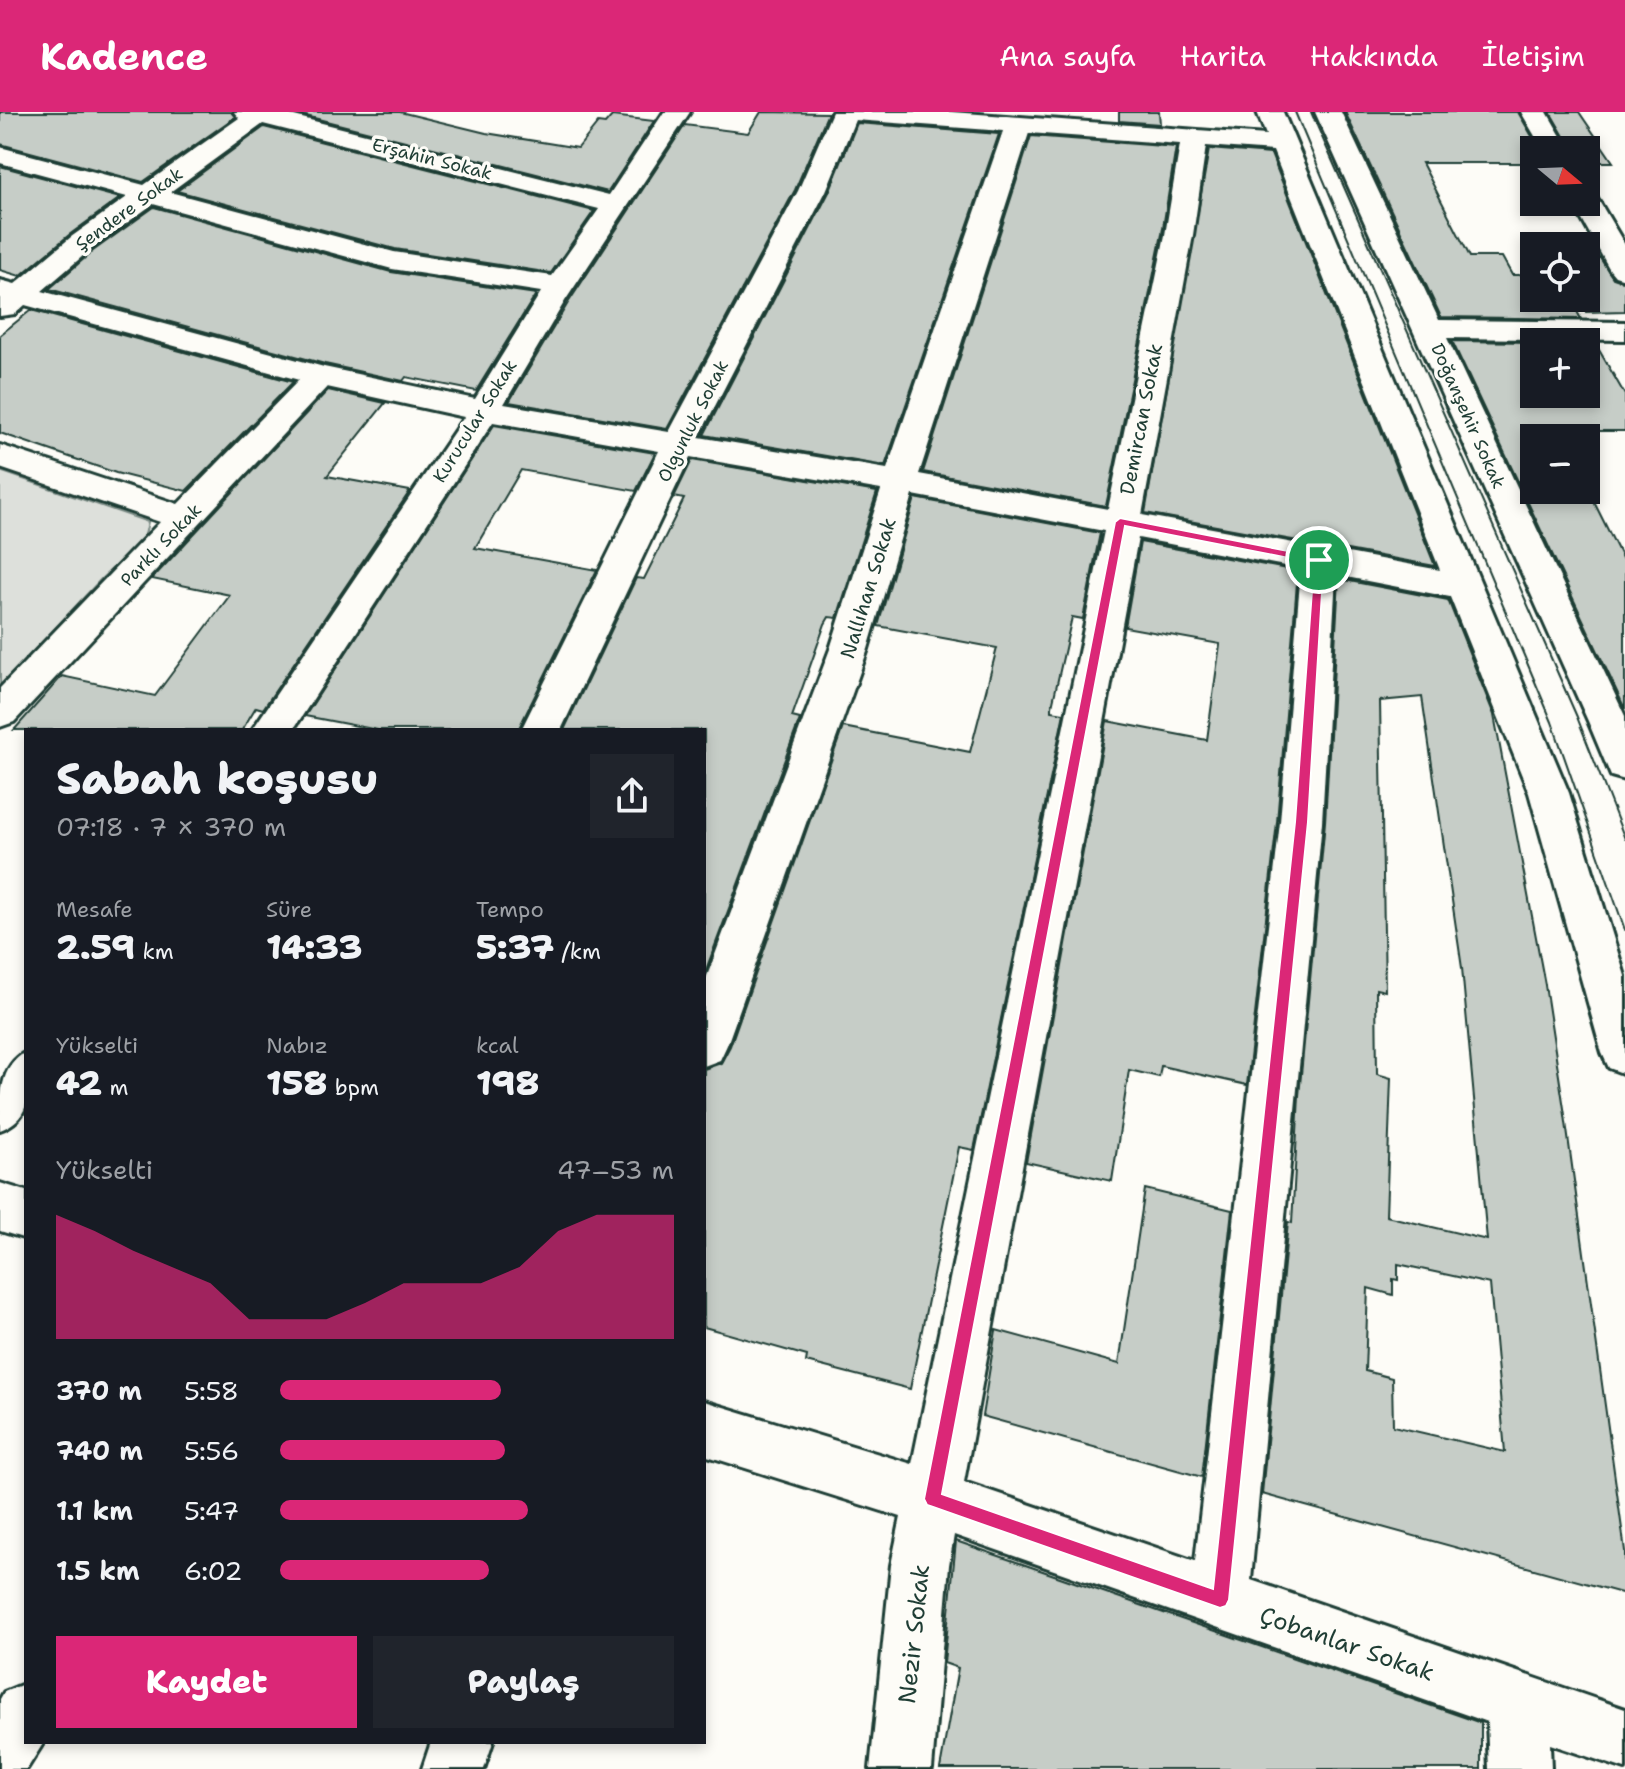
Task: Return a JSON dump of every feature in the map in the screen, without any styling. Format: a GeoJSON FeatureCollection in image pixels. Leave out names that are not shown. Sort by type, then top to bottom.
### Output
{"type":"FeatureCollection","features":[{"type":"Feature","properties":{"kind":"street","name":"Kurucular Sokak"},"geometry":{"type":"LineString","coordinates":[[273,728],[484,411],[560,286],[644,169],[677,112]]}},
{"type":"Feature","properties":{"kind":"street"},"geometry":{"type":"LineString","coordinates":[[845,112],[1194,139],[1276,128],[1549,793],[1625,1053]]}},
{"type":"Feature","properties":{"kind":"street","name":"Olgunluk Sokak"},"geometry":{"type":"LineString","coordinates":[[542,728],[679,445],[812,191],[845,112]]}},
{"type":"Feature","properties":{"kind":"street","name":"Doğanşehir Sokak"},"geometry":{"type":"LineString","coordinates":[[1328,112],[1428,329],[1617,722],[1625,765]]}},
{"type":"Feature","properties":{"kind":"street"},"geometry":{"type":"LineString","coordinates":[[1534,112],[1548,136]]}},
{"type":"Feature","properties":{"kind":"street","name":"Erşahin Sokak"},"geometry":{"type":"LineString","coordinates":[[256,113],[617,205]]}},
{"type":"Feature","properties":{"kind":"street","name":"Şendere Sokak"},"geometry":{"type":"LineString","coordinates":[[7,298],[256,113]]}},
{"type":"Feature","properties":{"kind":"street","name":"Nallıhan Sokak"},"geometry":{"type":"LineString","coordinates":[[706,1040],[849,649],[919,419],[1018,126]]}},
{"type":"Feature","properties":{"kind":"street","name":"Demircan Sokak"},"geometry":{"type":"LineString","coordinates":[[933,1499],[1120,522],[1179,235],[1194,139]]}},
{"type":"Feature","properties":{"kind":"street"},"geometry":{"type":"LineString","coordinates":[[0,155],[392,260],[560,286]]}},
{"type":"Feature","properties":{"kind":"street"},"geometry":{"type":"LineString","coordinates":[[1594,216],[1625,270]]}},
{"type":"Feature","properties":{"kind":"street"},"geometry":{"type":"LineString","coordinates":[[7,298],[320,376],[484,411],[900,482],[1465,587]]}},
{"type":"Feature","properties":{"kind":"street"},"geometry":{"type":"LineString","coordinates":[[1428,329],[1625,331]]}},
{"type":"Feature","properties":{"kind":"street","name":"Parklı Sokak"},"geometry":{"type":"LineString","coordinates":[[0,712],[320,376]]}},
{"type":"Feature","properties":{"kind":"street"},"geometry":{"type":"LineString","coordinates":[[0,456],[187,519]]}},
{"type":"Feature","properties":{"kind":"street"},"geometry":{"type":"LineString","coordinates":[[1220,1600],[1301,822],[1319,560]]}},
{"type":"Feature","properties":{"kind":"street"},"geometry":{"type":"LineString","coordinates":[[0,1108],[24,1076]]}},
{"type":"Feature","properties":{"kind":"street"},"geometry":{"type":"LineString","coordinates":[[0,1207],[24,1214]]}},
{"type":"Feature","properties":{"kind":"street","name":"Çobanlar Sokak"},"geometry":{"type":"LineString","coordinates":[[706,1429],[933,1499],[1625,1740]]}},
{"type":"Feature","properties":{"kind":"street","name":"Nezir Sokak"},"geometry":{"type":"LineString","coordinates":[[901,1769],[920,1565],[933,1499]]}},
{"type":"Feature","properties":{"kind":"street"},"geometry":{"type":"LineString","coordinates":[[1517,1703],[1520,1769]]}},
{"type":"Feature","properties":{"kind":"street"},"geometry":{"type":"LineString","coordinates":[[0,1756],[24,1717]]}},
{"type":"Feature","properties":{"kind":"street"},"geometry":{"type":"LineString","coordinates":[[453,1769],[461,1744]]}},
{"type":"Feature","properties":{"kind":"shaded area"},"geometry":{"type":"Polygon","coordinates":[[[0,471],[148,522],[144,539],[101,579],[0,687],[0,471]]]}},
{"type":"Feature","properties":{"kind":"building"},"geometry":{"type":"Polygon","coordinates":[[[0,112],[231,112],[235,117],[143,182],[0,144],[0,112]]]}},
{"type":"Feature","properties":{"kind":"building"},"geometry":{"type":"Polygon","coordinates":[[[290,112],[400,112],[486,133],[578,148],[598,123],[605,124],[612,116],[654,121],[608,192],[290,112]]]}},
{"type":"Feature","properties":{"kind":"building"},"geometry":{"type":"Polygon","coordinates":[[[761,112],[828,113],[795,190],[667,429],[509,402],[568,303],[685,125],[748,133],[761,112]]]}},
{"type":"Feature","properties":{"kind":"building"},"geometry":{"type":"Polygon","coordinates":[[[1119,112],[1159,112],[1160,124],[1119,121],[1119,112]]]}},
{"type":"Feature","properties":{"kind":"building"},"geometry":{"type":"Polygon","coordinates":[[[1345,112],[1518,112],[1532,136],[1520,136],[1520,163],[1422,163],[1470,257],[1502,257],[1512,275],[1520,275],[1520,312],[1577,312],[1581,319],[1441,317],[1345,112]]]}},
{"type":"Feature","properties":{"kind":"building"},"geometry":{"type":"Polygon","coordinates":[[[1550,112],[1579,112],[1595,136],[1564,136],[1550,112]]]}},
{"type":"Feature","properties":{"kind":"building"},"geometry":{"type":"Polygon","coordinates":[[[857,123],[999,134],[885,466],[704,435],[829,192],[857,123]]]}},
{"type":"Feature","properties":{"kind":"building"},"geometry":{"type":"Polygon","coordinates":[[[264,127],[594,211],[551,273],[395,249],[177,191],[264,127]]]}},
{"type":"Feature","properties":{"kind":"building"},"geometry":{"type":"Polygon","coordinates":[[[1031,136],[1176,147],[1162,234],[1106,506],[923,472],[1031,136]]]}},
{"type":"Feature","properties":{"kind":"building"},"geometry":{"type":"Polygon","coordinates":[[[1600,143],[1613,162],[1600,162],[1600,143]]]}},
{"type":"Feature","properties":{"kind":"building"},"geometry":{"type":"Polygon","coordinates":[[[1209,149],[1271,154],[1435,566],[1145,513],[1209,149]]]}},
{"type":"Feature","properties":{"kind":"building"},"geometry":{"type":"Polygon","coordinates":[[[0,166],[120,198],[20,276],[0,270],[0,166]]]}},
{"type":"Feature","properties":{"kind":"building"},"geometry":{"type":"Polygon","coordinates":[[[154,207],[391,272],[536,294],[476,391],[406,377],[403,381],[325,364],[49,289],[93,251],[154,207]]]}},
{"type":"Feature","properties":{"kind":"building"},"geometry":{"type":"Polygon","coordinates":[[[1600,258],[1613,278],[1625,282],[1625,311],[1600,312],[1600,258]]]}},
{"type":"Feature","properties":{"kind":"building"},"geometry":{"type":"Polygon","coordinates":[[[31,310],[293,382],[186,491],[116,473],[0,433],[0,335],[31,310]]]}},
{"type":"Feature","properties":{"kind":"building"},"geometry":{"type":"Polygon","coordinates":[[[1452,341],[1520,342],[1520,408],[1600,408],[1600,352],[1625,395],[1625,431],[1600,431],[1600,424],[1520,424],[1520,486],[1452,341]]]}},
{"type":"Feature","properties":{"kind":"building"},"geometry":{"type":"Polygon","coordinates":[[[328,390],[385,403],[327,476],[410,491],[263,709],[256,707],[243,728],[14,730],[62,676],[155,696],[230,595],[152,579],[328,390]]]}},
{"type":"Feature","properties":{"kind":"building"},"geometry":{"type":"Polygon","coordinates":[[[494,425],[655,453],[636,491],[521,470],[475,548],[597,570],[519,728],[368,728],[305,716],[494,425]]]}},
{"type":"Feature","properties":{"kind":"building"},"geometry":{"type":"Polygon","coordinates":[[[692,460],[877,492],[837,618],[829,617],[825,624],[792,717],[800,719],[706,970],[706,728],[565,728],[636,578],[644,579],[684,499],[674,497],[692,460]]]}},
{"type":"Feature","properties":{"kind":"building"},"geometry":{"type":"Polygon","coordinates":[[[915,498],[1100,533],[1083,619],[1072,617],[1052,706],[1052,711],[1064,713],[974,1150],[959,1147],[910,1389],[806,1362],[807,1356],[706,1328],[706,1068],[721,1063],[730,1046],[843,727],[970,752],[997,648],[878,626],[915,498]]]}},
{"type":"Feature","properties":{"kind":"building"},"geometry":{"type":"Polygon","coordinates":[[[1529,504],[1595,504],[1625,564],[1625,709],[1529,504]]]}},
{"type":"Feature","properties":{"kind":"building"},"geometry":{"type":"Polygon","coordinates":[[[1140,542],[1298,571],[1277,822],[1247,1085],[1161,1066],[1159,1077],[1129,1070],[1112,1181],[1026,1162],[1107,721],[1207,740],[1220,644],[1125,627],[1140,542]]]}},
{"type":"Feature","properties":{"kind":"building"},"geometry":{"type":"Polygon","coordinates":[[[1339,579],[1448,600],[1494,715],[1545,985],[1625,1551],[1625,1594],[1262,1494],[1288,1222],[1292,1223],[1299,1096],[1325,822],[1339,579]],[[1422,697],[1380,701],[1385,991],[1376,989],[1377,1074],[1391,1078],[1386,1216],[1487,1240],[1462,968],[1422,697]],[[1398,1264],[1398,1280],[1393,1279],[1393,1295],[1368,1288],[1365,1371],[1392,1378],[1393,1426],[1505,1452],[1490,1284],[1398,1264]]]}},
{"type":"Feature","properties":{"kind":"building"},"geometry":{"type":"Polygon","coordinates":[[[1145,1189],[1232,1210],[1202,1477],[982,1416],[996,1330],[1119,1364],[1145,1189]]]}},
{"type":"Feature","properties":{"kind":"building"},"geometry":{"type":"Polygon","coordinates":[[[956,1541],[1481,1723],[1481,1769],[940,1769],[958,1668],[944,1663],[956,1541]]]}},
{"type":"Feature","properties":{"kind":"tram line"},"geometry":{"type":"LineString","coordinates":[[1295,112],[1552,722],[1625,930]]}},
{"type":"Feature","properties":{"kind":"tram line"},"geometry":{"type":"LineString","coordinates":[[1311,112],[1577,717],[1625,839]]}},
{"type":"Feature","properties":{"kind":"route"},"geometry":{"type":"LineString","coordinates":[[1120,522],[1319,560],[1301,822],[1220,1600],[933,1499],[1120,522]]}}]}
